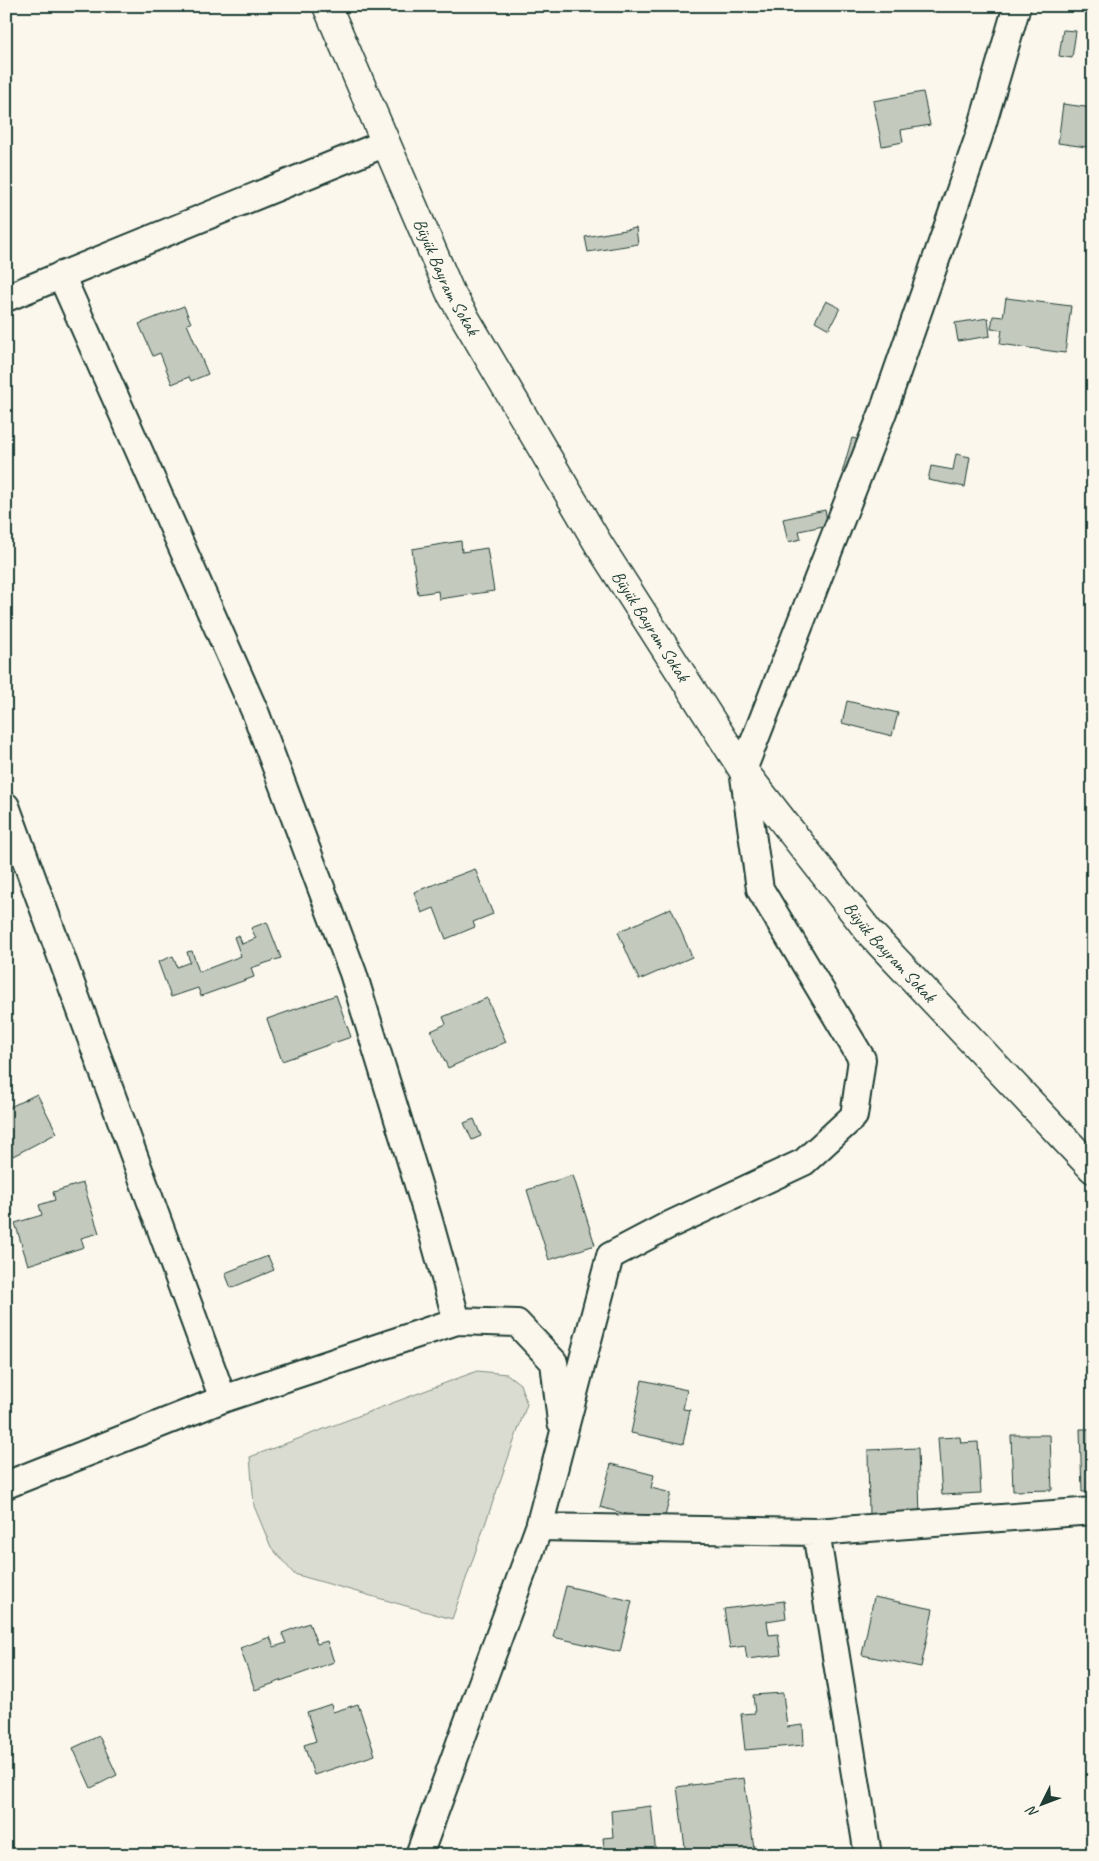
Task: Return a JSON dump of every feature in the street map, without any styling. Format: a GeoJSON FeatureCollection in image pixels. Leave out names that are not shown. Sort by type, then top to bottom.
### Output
{"type":"FeatureCollection","features":[{"type":"Feature","properties":{"kind":"street","name":"Büyük Bayram Sokak"},"geometry":{"type":"LineString","coordinates":[[327,6],[450,292],[599,545],[743,770],[871,934],[1093,1169]]}},
{"type":"Feature","properties":{"kind":"street"},"geometry":{"type":"LineString","coordinates":[[419,1855],[539,1527],[610,1256],[667,1226],[804,1162],[854,1116],[862,1059],[760,889],[743,770],[883,412],[979,136],[1017,6]]}},
{"type":"Feature","properties":{"kind":"street"},"geometry":{"type":"LineString","coordinates":[[6,298],[386,143]]}},
{"type":"Feature","properties":{"kind":"street"},"geometry":{"type":"LineString","coordinates":[[61,275],[256,714],[353,973],[428,1218],[457,1322]]}},
{"type":"Feature","properties":{"kind":"street"},"geometry":{"type":"LineString","coordinates":[[6,806],[223,1399]]}},
{"type":"Feature","properties":{"kind":"street"},"geometry":{"type":"LineString","coordinates":[[6,1485],[223,1399],[457,1322],[517,1322],[554,1362],[563,1438]]}},
{"type":"Feature","properties":{"kind":"street"},"geometry":{"type":"LineString","coordinates":[[539,1527],[816,1532],[1093,1511]]}},
{"type":"Feature","properties":{"kind":"street"},"geometry":{"type":"LineString","coordinates":[[816,1532],[868,1855]]}},
{"type":"Feature","properties":{"kind":"shaded area"},"geometry":{"type":"Polygon","coordinates":[[[477,1371],[507,1374],[520,1384],[527,1404],[452,1619],[294,1574],[271,1547],[254,1506],[250,1457],[477,1371]]]}},
{"type":"Feature","properties":{"kind":"building"},"geometry":{"type":"Polygon","coordinates":[[[1063,30],[1076,31],[1072,58],[1059,56],[1063,30]]]}},
{"type":"Feature","properties":{"kind":"building"},"geometry":{"type":"Polygon","coordinates":[[[923,92],[930,125],[901,130],[903,142],[882,146],[873,101],[923,92]]]}},
{"type":"Feature","properties":{"kind":"building"},"geometry":{"type":"Polygon","coordinates":[[[1063,104],[1093,108],[1093,148],[1058,143],[1063,104]]]}},
{"type":"Feature","properties":{"kind":"building"},"geometry":{"type":"Polygon","coordinates":[[[636,228],[638,244],[588,252],[585,237],[636,228]]]}},
{"type":"Feature","properties":{"kind":"building"},"geometry":{"type":"Polygon","coordinates":[[[1006,298],[1071,306],[1065,353],[1000,344],[1002,330],[991,329],[993,316],[1003,317],[1006,298]]]}},
{"type":"Feature","properties":{"kind":"building"},"geometry":{"type":"Polygon","coordinates":[[[826,301],[840,308],[829,329],[815,321],[826,301]]]}},
{"type":"Feature","properties":{"kind":"building"},"geometry":{"type":"Polygon","coordinates":[[[184,306],[191,323],[187,324],[208,374],[191,381],[189,377],[172,384],[160,353],[153,356],[139,324],[184,306]]]}},
{"type":"Feature","properties":{"kind":"building"},"geometry":{"type":"Polygon","coordinates":[[[988,318],[990,336],[958,341],[955,323],[988,318]]]}},
{"type":"Feature","properties":{"kind":"building"},"geometry":{"type":"Polygon","coordinates":[[[852,438],[868,442],[857,477],[842,473],[852,438]]]}},
{"type":"Feature","properties":{"kind":"building"},"geometry":{"type":"Polygon","coordinates":[[[956,454],[970,457],[965,487],[928,480],[931,466],[953,470],[956,454]]]}},
{"type":"Feature","properties":{"kind":"building"},"geometry":{"type":"Polygon","coordinates":[[[825,510],[828,525],[799,531],[801,539],[788,542],[783,519],[825,510]]]}},
{"type":"Feature","properties":{"kind":"building"},"geometry":{"type":"Polygon","coordinates":[[[461,541],[462,552],[487,548],[494,591],[439,599],[438,591],[418,594],[412,549],[461,541]]]}},
{"type":"Feature","properties":{"kind":"building"},"geometry":{"type":"Polygon","coordinates":[[[847,701],[898,713],[892,736],[842,723],[847,701]]]}},
{"type":"Feature","properties":{"kind":"building"},"geometry":{"type":"Polygon","coordinates":[[[475,869],[493,914],[473,922],[475,927],[446,939],[434,908],[422,913],[414,892],[475,869]]]}},
{"type":"Feature","properties":{"kind":"building"},"geometry":{"type":"Polygon","coordinates":[[[671,908],[692,957],[639,980],[618,932],[671,908]]]}},
{"type":"Feature","properties":{"kind":"building"},"geometry":{"type":"Polygon","coordinates":[[[267,922],[281,958],[251,968],[254,977],[201,996],[198,988],[171,997],[158,962],[173,956],[177,967],[190,962],[187,952],[192,951],[199,972],[241,956],[234,937],[239,935],[242,944],[256,938],[251,928],[267,922]]]}},
{"type":"Feature","properties":{"kind":"building"},"geometry":{"type":"Polygon","coordinates":[[[336,995],[351,1037],[282,1061],[267,1019],[336,995]]]}},
{"type":"Feature","properties":{"kind":"building"},"geometry":{"type":"Polygon","coordinates":[[[487,998],[506,1042],[448,1068],[431,1031],[446,1024],[443,1017],[487,998]]]}},
{"type":"Feature","properties":{"kind":"building"},"geometry":{"type":"Polygon","coordinates":[[[37,1094],[57,1133],[13,1156],[6,1143],[6,1109],[37,1094]]]}},
{"type":"Feature","properties":{"kind":"building"},"geometry":{"type":"Polygon","coordinates":[[[474,1119],[481,1136],[472,1140],[464,1123],[474,1119]]]}},
{"type":"Feature","properties":{"kind":"building"},"geometry":{"type":"Polygon","coordinates":[[[573,1175],[595,1245],[549,1260],[527,1190],[573,1175]]]}},
{"type":"Feature","properties":{"kind":"building"},"geometry":{"type":"Polygon","coordinates":[[[83,1183],[99,1233],[81,1238],[84,1247],[28,1265],[15,1223],[42,1215],[39,1205],[55,1200],[53,1192],[83,1183]]]}},
{"type":"Feature","properties":{"kind":"building"},"geometry":{"type":"Polygon","coordinates":[[[268,1256],[274,1270],[231,1288],[225,1273],[268,1256]]]}},
{"type":"Feature","properties":{"kind":"building"},"geometry":{"type":"Polygon","coordinates":[[[642,1380],[687,1390],[683,1409],[690,1410],[683,1444],[631,1433],[642,1380]]]}},
{"type":"Feature","properties":{"kind":"building"},"geometry":{"type":"Polygon","coordinates":[[[1080,1429],[1093,1429],[1093,1492],[1082,1492],[1080,1429]]]}},
{"type":"Feature","properties":{"kind":"building"},"geometry":{"type":"Polygon","coordinates":[[[1011,1435],[1050,1435],[1052,1490],[1013,1491],[1011,1435]]]}},
{"type":"Feature","properties":{"kind":"building"},"geometry":{"type":"Polygon","coordinates":[[[960,1437],[961,1443],[978,1442],[981,1493],[942,1495],[938,1438],[960,1437]]]}},
{"type":"Feature","properties":{"kind":"building"},"geometry":{"type":"Polygon","coordinates":[[[918,1448],[920,1517],[869,1518],[868,1450],[918,1448]]]}},
{"type":"Feature","properties":{"kind":"building"},"geometry":{"type":"Polygon","coordinates":[[[611,1464],[654,1475],[651,1488],[671,1493],[663,1524],[600,1507],[611,1464]]]}},
{"type":"Feature","properties":{"kind":"building"},"geometry":{"type":"Polygon","coordinates":[[[566,1586],[632,1601],[620,1652],[553,1637],[566,1586]]]}},
{"type":"Feature","properties":{"kind":"building"},"geometry":{"type":"Polygon","coordinates":[[[874,1597],[933,1609],[921,1667],[862,1655],[874,1597]]]}},
{"type":"Feature","properties":{"kind":"building"},"geometry":{"type":"Polygon","coordinates":[[[784,1601],[786,1618],[767,1621],[769,1635],[778,1634],[781,1655],[747,1659],[745,1646],[730,1648],[724,1609],[784,1601]]]}},
{"type":"Feature","properties":{"kind":"building"},"geometry":{"type":"Polygon","coordinates":[[[309,1623],[317,1644],[327,1641],[334,1662],[255,1690],[240,1648],[270,1637],[274,1647],[286,1643],[282,1633],[309,1623]]]}},
{"type":"Feature","properties":{"kind":"building"},"geometry":{"type":"Polygon","coordinates":[[[783,1693],[787,1727],[803,1725],[804,1745],[745,1750],[741,1714],[755,1713],[753,1695],[783,1693]]]}},
{"type":"Feature","properties":{"kind":"building"},"geometry":{"type":"Polygon","coordinates":[[[331,1704],[333,1712],[358,1704],[375,1755],[314,1775],[304,1745],[316,1741],[307,1712],[331,1704]]]}},
{"type":"Feature","properties":{"kind":"building"},"geometry":{"type":"Polygon","coordinates":[[[99,1736],[117,1775],[91,1788],[73,1748],[99,1736]]]}},
{"type":"Feature","properties":{"kind":"building"},"geometry":{"type":"Polygon","coordinates":[[[744,1778],[755,1855],[686,1855],[677,1787],[744,1778]]]}},
{"type":"Feature","properties":{"kind":"building"},"geometry":{"type":"Polygon","coordinates":[[[651,1806],[656,1855],[605,1855],[603,1838],[613,1837],[611,1811],[651,1806]]]}}]}
